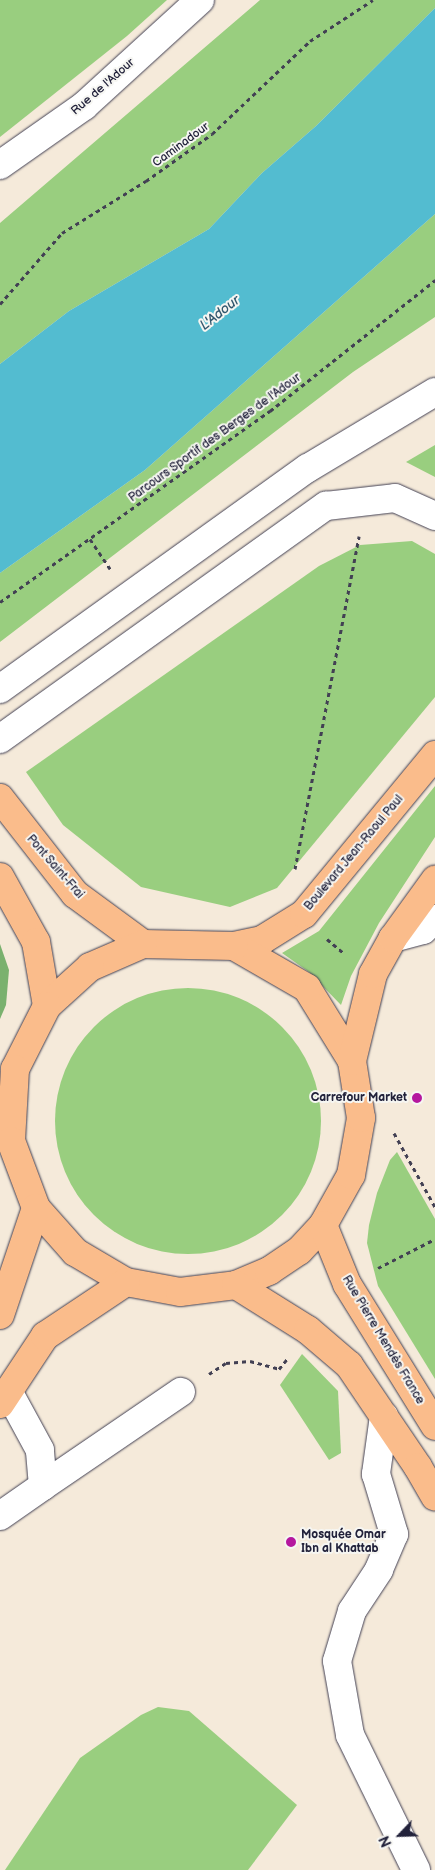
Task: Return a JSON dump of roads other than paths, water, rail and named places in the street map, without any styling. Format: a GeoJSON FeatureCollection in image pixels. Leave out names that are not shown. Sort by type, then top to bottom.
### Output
{"type":"FeatureCollection","features":[{"type":"Feature","properties":{"kind":"main road","name":"Boulevard Jean-Raoul Paul"},"geometry":{"type":"LineString","coordinates":[[142,944],[234,946],[262,940],[304,914],[435,755]]}},
{"type":"Feature","properties":{"kind":"main road","name":"Pont Saint-Frai"},"geometry":{"type":"LineString","coordinates":[[0,798],[75,894],[142,944]]}},
{"type":"Feature","properties":{"kind":"main road"},"geometry":{"type":"LineString","coordinates":[[0,877],[36,942],[47,1006]]}},
{"type":"Feature","properties":{"kind":"main road"},"geometry":{"type":"LineString","coordinates":[[352,1060],[373,974],[393,938],[435,880]]}},
{"type":"Feature","properties":{"kind":"main road"},"geometry":{"type":"LineString","coordinates":[[142,944],[90,967],[47,1006],[15,1070],[11,1141],[36,1208],[75,1252],[126,1282],[180,1292],[236,1285],[269,1271],[299,1251],[323,1226],[351,1175],[362,1118],[352,1060],[307,988],[234,946]]}},
{"type":"Feature","properties":{"kind":"main road"},"geometry":{"type":"LineString","coordinates":[[0,1315],[36,1208]]}},
{"type":"Feature","properties":{"kind":"main road","name":"Rue Pierre Mendès France"},"geometry":{"type":"LineString","coordinates":[[323,1226],[347,1284],[435,1426]]}},
{"type":"Feature","properties":{"kind":"main road"},"geometry":{"type":"LineString","coordinates":[[4,1398],[45,1336],[126,1282]]}},
{"type":"Feature","properties":{"kind":"main road"},"geometry":{"type":"LineString","coordinates":[[236,1285],[308,1330],[349,1365],[435,1497]]}},
{"type":"Feature","properties":{"kind":"street","name":"Rue de l'Adour"},"geometry":{"type":"LineString","coordinates":[[0,165],[84,106],[200,0]]}},
{"type":"Feature","properties":{"kind":"street"},"geometry":{"type":"LineString","coordinates":[[0,689],[308,468],[435,392]]}},
{"type":"Feature","properties":{"kind":"street"},"geometry":{"type":"LineString","coordinates":[[308,468],[326,506]]}},
{"type":"Feature","properties":{"kind":"street"},"geometry":{"type":"LineString","coordinates":[[0,739],[326,506],[395,498],[435,516]]}},
{"type":"Feature","properties":{"kind":"street"},"geometry":{"type":"LineString","coordinates":[[393,938],[423,930],[435,919]]}},
{"type":"Feature","properties":{"kind":"street"},"geometry":{"type":"LineString","coordinates":[[0,1516],[181,1392]]}},
{"type":"Feature","properties":{"kind":"street"},"geometry":{"type":"LineString","coordinates":[[4,1398],[40,1450],[43,1486]]}},
{"type":"Feature","properties":{"kind":"street"},"geometry":{"type":"LineString","coordinates":[[384,1416],[376,1474],[394,1534],[380,1570],[352,1611],[337,1661],[350,1735],[416,1870]]}},
{"type":"Feature","properties":{"kind":"water","name":"L'Adour"},"geometry":{"type":"Polygon","coordinates":[[[435,8],[435,214],[145,470],[0,573],[0,364],[69,311],[209,229],[262,173],[316,126],[435,8]]]}},
{"type":"Feature","properties":{"kind":"place","name":"Carrefour Market"},"geometry":{"type":"Point","coordinates":[417,1098]}},
{"type":"Feature","properties":{"kind":"place","name":"Mosquée Omar Ibn al Khattab"},"geometry":{"type":"Point","coordinates":[291,1542]}}]}
